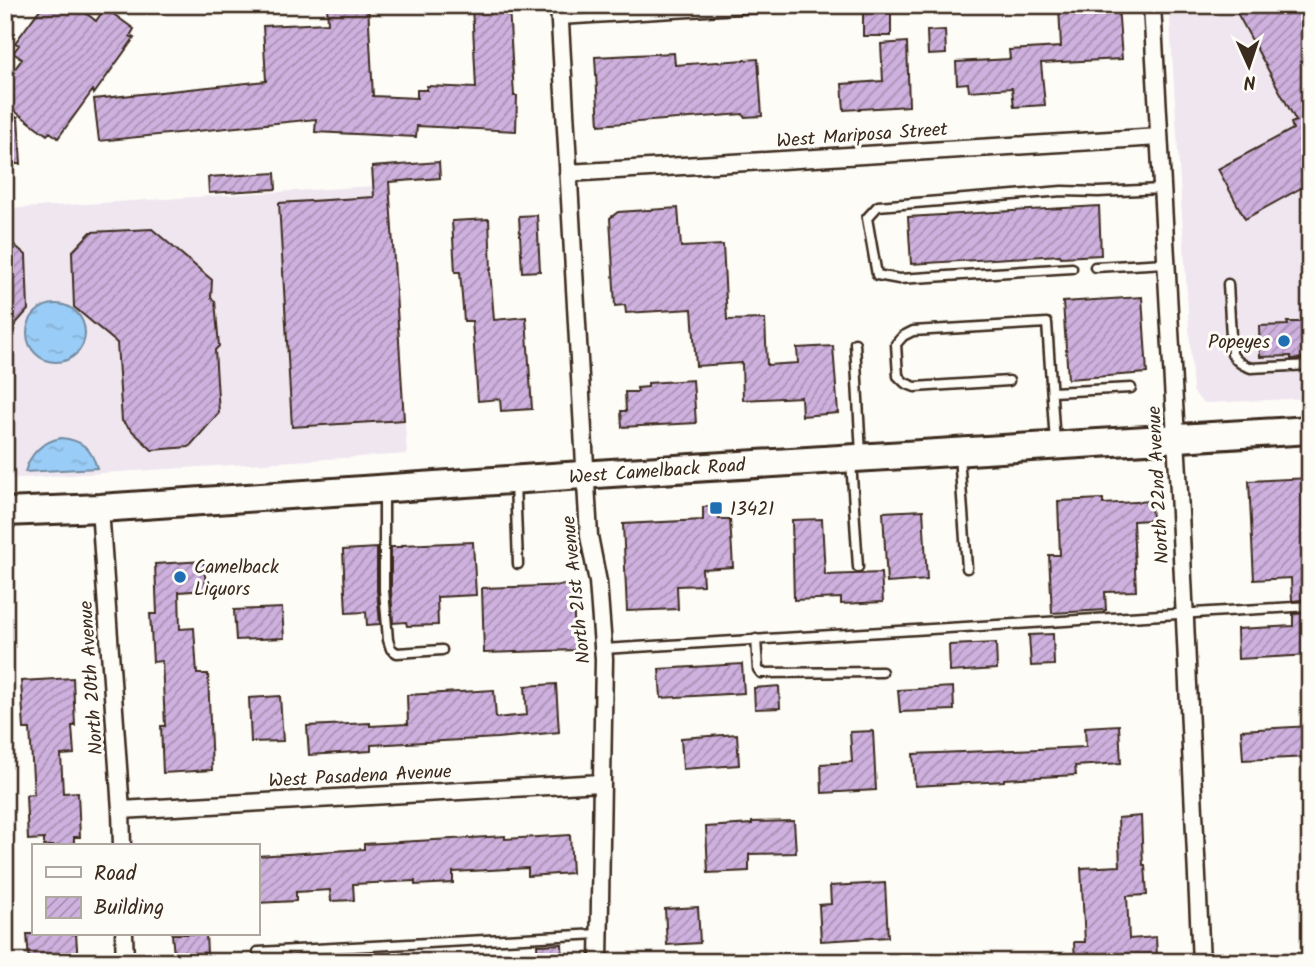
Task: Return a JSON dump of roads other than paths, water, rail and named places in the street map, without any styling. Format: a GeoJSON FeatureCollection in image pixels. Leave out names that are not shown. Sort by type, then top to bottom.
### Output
{"type":"FeatureCollection","features":[{"type":"Feature","properties":{"kind":"main road","name":"West Camelback Road"},"geometry":{"type":"LineString","coordinates":[[5,512],[1310,430]]}},
{"type":"Feature","properties":{"kind":"street","name":"North 22nd Avenue"},"geometry":{"type":"LineString","coordinates":[[1152,5],[1201,962]]}},
{"type":"Feature","properties":{"kind":"street","name":"North 21st Avenue"},"geometry":{"type":"LineString","coordinates":[[559,13],[589,536],[598,582],[603,649],[599,962]]}},
{"type":"Feature","properties":{"kind":"street","name":"West Mariposa Street"},"geometry":{"type":"LineString","coordinates":[[568,173],[1159,137]]}},
{"type":"Feature","properties":{"kind":"street","name":"North 20th Avenue"},"geometry":{"type":"LineString","coordinates":[[100,508],[122,844]]}},
{"type":"Feature","properties":{"kind":"street","name":"West Pasadena Avenue"},"geometry":{"type":"LineString","coordinates":[[121,810],[601,783]]}},
{"type":"Feature","properties":{"kind":"street"},"geometry":{"type":"LineString","coordinates":[[124,936],[125,962]]}},
{"type":"Feature","properties":{"kind":"lane"},"geometry":{"type":"LineString","coordinates":[[559,13],[805,5]]}},
{"type":"Feature","properties":{"kind":"lane"},"geometry":{"type":"LineString","coordinates":[[1072,268],[899,279],[877,275],[867,218],[878,206],[1062,191],[1162,189]]}},
{"type":"Feature","properties":{"kind":"lane"},"geometry":{"type":"LineString","coordinates":[[1095,267],[1166,262]]}},
{"type":"Feature","properties":{"kind":"lane"},"geometry":{"type":"LineString","coordinates":[[1228,284],[1232,354],[1237,362],[1251,368],[1310,365]]}},
{"type":"Feature","properties":{"kind":"lane"},"geometry":{"type":"LineString","coordinates":[[1009,381],[915,387],[898,376],[897,344],[903,336],[913,331],[1047,323],[1055,446]]}},
{"type":"Feature","properties":{"kind":"lane"},"geometry":{"type":"LineString","coordinates":[[855,343],[858,567]]}},
{"type":"Feature","properties":{"kind":"lane"},"geometry":{"type":"LineString","coordinates":[[1052,392],[1130,388]]}},
{"type":"Feature","properties":{"kind":"lane"},"geometry":{"type":"LineString","coordinates":[[959,452],[967,568]]}},
{"type":"Feature","properties":{"kind":"lane"},"geometry":{"type":"LineString","coordinates":[[515,480],[518,564]]}},
{"type":"Feature","properties":{"kind":"lane"},"geometry":{"type":"LineString","coordinates":[[384,488],[384,590],[391,649],[397,653],[442,650]]}},
{"type":"Feature","properties":{"kind":"lane"},"geometry":{"type":"LineString","coordinates":[[603,649],[1310,606]]}},
{"type":"Feature","properties":{"kind":"lane"},"geometry":{"type":"LineString","coordinates":[[756,639],[758,669],[761,673],[882,672]]}},
{"type":"Feature","properties":{"kind":"lane"},"geometry":{"type":"LineString","coordinates":[[258,952],[599,934]]}},
{"type":"Feature","properties":{"kind":"water"},"geometry":{"type":"Polygon","coordinates":[[[50,304],[62,304],[77,312],[85,327],[85,339],[77,354],[62,362],[50,362],[35,354],[27,339],[27,327],[35,312],[50,304]]]}},
{"type":"Feature","properties":{"kind":"water"},"geometry":{"type":"Polygon","coordinates":[[[61,438],[85,446],[97,468],[25,472],[37,450],[48,442],[61,438]]]}},
{"type":"Feature","properties":{"kind":"place","name":"Popeyes"},"geometry":{"type":"Point","coordinates":[1284,341]}},
{"type":"Feature","properties":{"kind":"place","name":"13421"},"geometry":{"type":"Point","coordinates":[716,508]}},
{"type":"Feature","properties":{"kind":"place","name":"Camelback Liquors"},"geometry":{"type":"Point","coordinates":[180,577]}}]}
